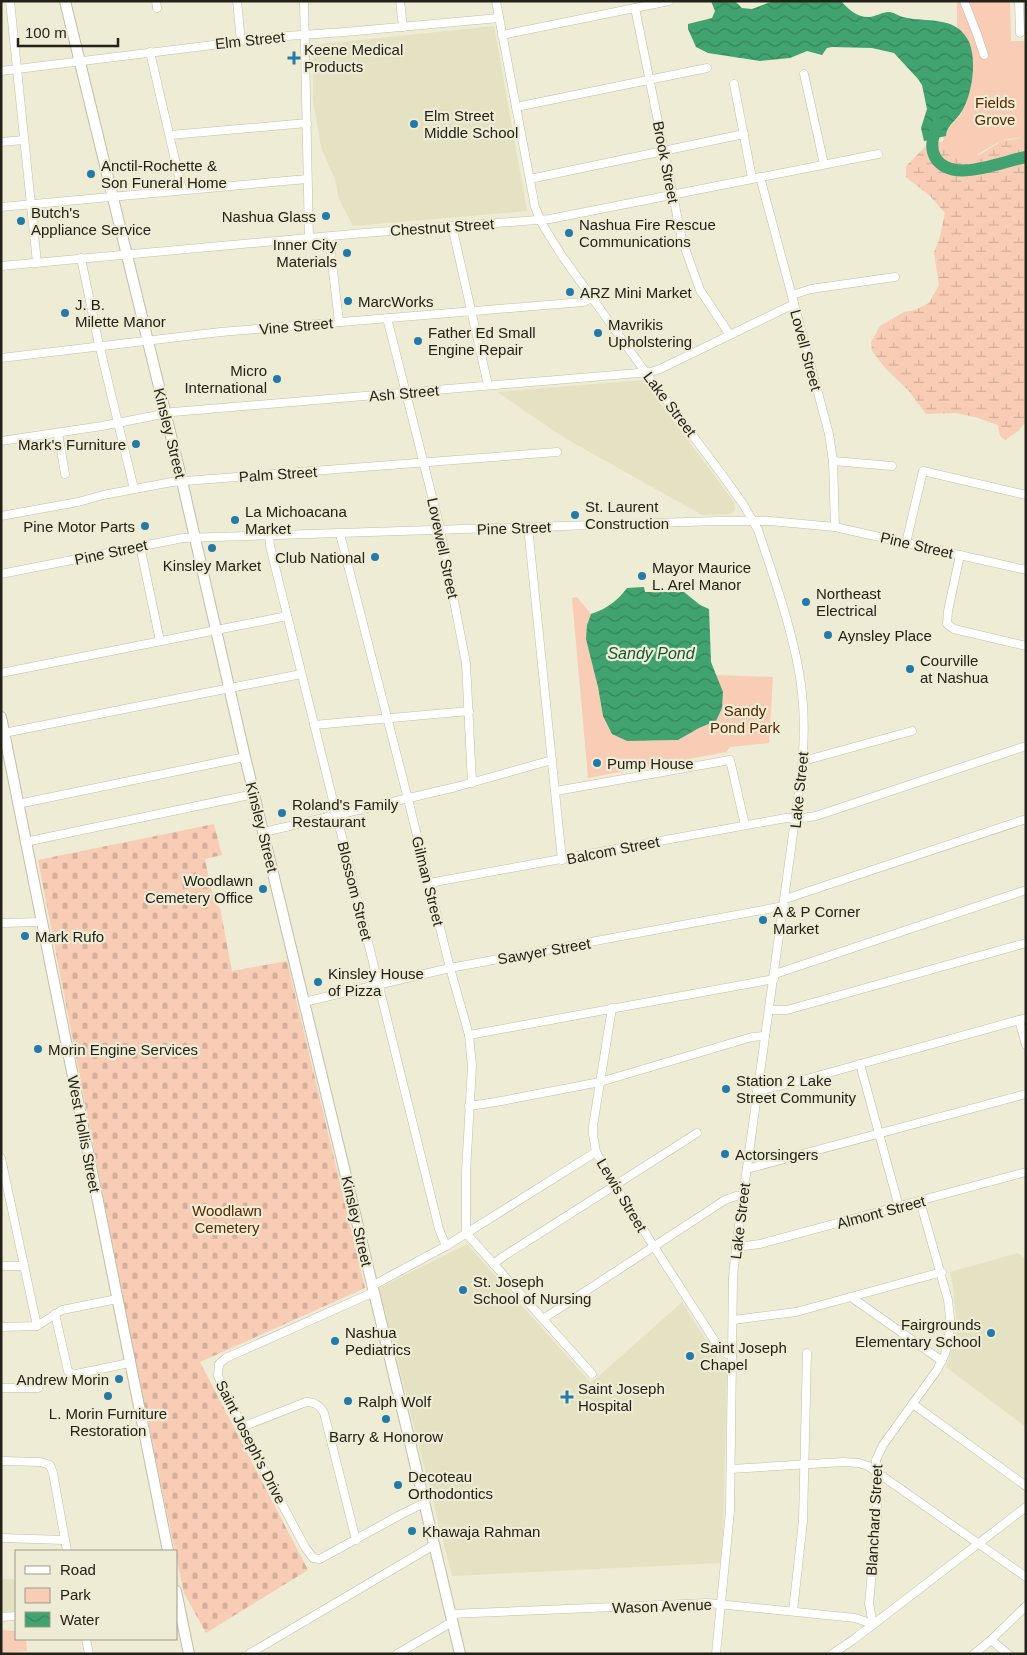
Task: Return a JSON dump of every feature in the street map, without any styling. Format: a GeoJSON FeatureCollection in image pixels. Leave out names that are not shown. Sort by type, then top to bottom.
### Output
{"type":"FeatureCollection","features":[{"type":"Feature","properties":{"kind":"main road","name":"Kinsley Street"},"geometry":{"type":"LineString","coordinates":[[65,1],[182,481],[254,794],[460,1654]]}},
{"type":"Feature","properties":{"kind":"main road","name":"West Hollis Street"},"geometry":{"type":"LineString","coordinates":[[1,717],[129,1364],[168,1550]]}},
{"type":"Feature","properties":{"kind":"main road"},"geometry":{"type":"LineString","coordinates":[[178,1601],[189,1654]]}},
{"type":"Feature","properties":{"kind":"street"},"geometry":{"type":"LineString","coordinates":[[237,1],[241,41]]}},
{"type":"Feature","properties":{"kind":"street"},"geometry":{"type":"LineString","coordinates":[[304,1],[309,239]]}},
{"type":"Feature","properties":{"kind":"street"},"geometry":{"type":"LineString","coordinates":[[400,1],[403,27]]}},
{"type":"Feature","properties":{"kind":"street","name":"Lake Street"},"geometry":{"type":"LineString","coordinates":[[496,1],[535,206],[540,220],[562,256],[723,476],[754,522],[790,630],[799,668],[803,760],[733,1278],[729,1532],[716,1654]]}},
{"type":"Feature","properties":{"kind":"street"},"geometry":{"type":"LineString","coordinates":[[502,35],[669,1]]}},
{"type":"Feature","properties":{"kind":"street"},"geometry":{"type":"LineString","coordinates":[[964,1],[984,55]]}},
{"type":"Feature","properties":{"kind":"street"},"geometry":{"type":"LineString","coordinates":[[1019,1],[1020,33]]}},
{"type":"Feature","properties":{"kind":"street"},"geometry":{"type":"LineString","coordinates":[[1,4],[10,2],[37,263]]}},
{"type":"Feature","properties":{"kind":"street","name":"Brook Street"},"geometry":{"type":"LineString","coordinates":[[635,8],[682,240],[698,287],[730,335]]}},
{"type":"Feature","properties":{"kind":"street","name":"Elm Street"},"geometry":{"type":"LineString","coordinates":[[1,71],[241,41],[499,18]]}},
{"type":"Feature","properties":{"kind":"street"},"geometry":{"type":"LineString","coordinates":[[150,52],[182,190]]}},
{"type":"Feature","properties":{"kind":"street"},"geometry":{"type":"LineString","coordinates":[[516,107],[707,68]]}},
{"type":"Feature","properties":{"kind":"street"},"geometry":{"type":"LineString","coordinates":[[804,74],[824,164]]}},
{"type":"Feature","properties":{"kind":"street","name":"Lovell Street"},"geometry":{"type":"LineString","coordinates":[[734,84],[744,134],[792,295],[829,434],[833,461],[835,527]]}},
{"type":"Feature","properties":{"kind":"street"},"geometry":{"type":"LineString","coordinates":[[170,135],[307,123]]}},
{"type":"Feature","properties":{"kind":"street"},"geometry":{"type":"LineString","coordinates":[[530,180],[744,134]]}},
{"type":"Feature","properties":{"kind":"street"},"geometry":{"type":"LineString","coordinates":[[1,142],[24,140]]}},
{"type":"Feature","properties":{"kind":"street","name":"Chestnut Street"},"geometry":{"type":"LineString","coordinates":[[1,266],[452,226],[540,220],[878,154]]}},
{"type":"Feature","properties":{"kind":"street"},"geometry":{"type":"LineString","coordinates":[[1,207],[307,180]]}},
{"type":"Feature","properties":{"kind":"street"},"geometry":{"type":"LineString","coordinates":[[452,226],[488,385]]}},
{"type":"Feature","properties":{"kind":"street"},"geometry":{"type":"LineString","coordinates":[[329,237],[339,322]]}},
{"type":"Feature","properties":{"kind":"street"},"geometry":{"type":"LineString","coordinates":[[81,258],[134,489]]}},
{"type":"Feature","properties":{"kind":"street"},"geometry":{"type":"LineString","coordinates":[[792,295],[811,289],[895,277]]}},
{"type":"Feature","properties":{"kind":"street","name":"Vine Street"},"geometry":{"type":"LineString","coordinates":[[1,358],[339,322],[584,302],[592,298]]}},
{"type":"Feature","properties":{"kind":"street","name":"Ash Street"},"geometry":{"type":"LineString","coordinates":[[1,441],[119,423],[165,413],[646,372],[660,369],[794,304]]}},
{"type":"Feature","properties":{"kind":"street","name":"Lovewell Street"},"geometry":{"type":"LineString","coordinates":[[387,318],[440,530],[466,663],[470,711],[472,783]]}},
{"type":"Feature","properties":{"kind":"street"},"geometry":{"type":"LineString","coordinates":[[58,432],[65,474]]}},
{"type":"Feature","properties":{"kind":"street","name":"Palm Street"},"geometry":{"type":"LineString","coordinates":[[1,516],[182,481],[557,452]]}},
{"type":"Feature","properties":{"kind":"street"},"geometry":{"type":"LineString","coordinates":[[833,461],[892,466]]}},
{"type":"Feature","properties":{"kind":"street"},"geometry":{"type":"LineString","coordinates":[[906,543],[923,471],[1026,495]]}},
{"type":"Feature","properties":{"kind":"street","name":"Pine Street"},"geometry":{"type":"LineString","coordinates":[[1,574],[179,538],[718,521],[770,521],[835,527],[1026,570]]}},
{"type":"Feature","properties":{"kind":"street"},"geometry":{"type":"LineString","coordinates":[[528,527],[562,860]]}},
{"type":"Feature","properties":{"kind":"street","name":"Gilman Street"},"geometry":{"type":"LineString","coordinates":[[340,534],[450,968],[469,1035],[472,1066],[466,1172],[466,1233]]}},
{"type":"Feature","properties":{"kind":"street","name":"Blossom Street"},"geometry":{"type":"LineString","coordinates":[[269,535],[301,674],[378,985],[439,1229],[446,1246]]}},
{"type":"Feature","properties":{"kind":"street"},"geometry":{"type":"LineString","coordinates":[[140,546],[160,641]]}},
{"type":"Feature","properties":{"kind":"street"},"geometry":{"type":"LineString","coordinates":[[960,556],[947,624],[950,627],[1026,646]]}},
{"type":"Feature","properties":{"kind":"street"},"geometry":{"type":"LineString","coordinates":[[1,673],[287,616]]}},
{"type":"Feature","properties":{"kind":"street"},"geometry":{"type":"LineString","coordinates":[[4,733],[301,674]]}},
{"type":"Feature","properties":{"kind":"street"},"geometry":{"type":"LineString","coordinates":[[314,725],[470,711]]}},
{"type":"Feature","properties":{"kind":"street"},"geometry":{"type":"LineString","coordinates":[[803,760],[912,731]]}},
{"type":"Feature","properties":{"kind":"street","name":"Balcom Street"},"geometry":{"type":"LineString","coordinates":[[429,883],[745,825],[786,818],[808,818],[1026,746]]}},
{"type":"Feature","properties":{"kind":"street"},"geometry":{"type":"LineString","coordinates":[[18,804],[246,757]]}},
{"type":"Feature","properties":{"kind":"street"},"geometry":{"type":"LineString","coordinates":[[264,832],[472,783],[552,760]]}},
{"type":"Feature","properties":{"kind":"street"},"geometry":{"type":"LineString","coordinates":[[556,790],[730,760],[745,825]]}},
{"type":"Feature","properties":{"kind":"street"},"geometry":{"type":"LineString","coordinates":[[25,842],[254,794]]}},
{"type":"Feature","properties":{"kind":"street","name":"Sawyer Street"},"geometry":{"type":"LineString","coordinates":[[304,1002],[450,968],[785,903],[1026,819]]}},
{"type":"Feature","properties":{"kind":"street"},"geometry":{"type":"LineString","coordinates":[[469,1035],[774,976],[1026,890]]}},
{"type":"Feature","properties":{"kind":"street"},"geometry":{"type":"LineString","coordinates":[[1,923],[42,922]]}},
{"type":"Feature","properties":{"kind":"street"},"geometry":{"type":"LineString","coordinates":[[769,1010],[787,1010],[1026,943]]}},
{"type":"Feature","properties":{"kind":"street","name":"Lewis Street"},"geometry":{"type":"LineString","coordinates":[[612,1008],[592,1134],[596,1152],[615,1186],[718,1346],[723,1352],[732,1356]]}},
{"type":"Feature","properties":{"kind":"street"},"geometry":{"type":"LineString","coordinates":[[757,1091],[1022,1019],[1026,1045]]}},
{"type":"Feature","properties":{"kind":"street"},"geometry":{"type":"LineString","coordinates":[[469,1106],[600,1082],[752,1037],[765,1036]]}},
{"type":"Feature","properties":{"kind":"street"},"geometry":{"type":"LineString","coordinates":[[860,1064],[899,1207]]}},
{"type":"Feature","properties":{"kind":"street"},"geometry":{"type":"LineString","coordinates":[[747,1169],[1026,1094]]}},
{"type":"Feature","properties":{"kind":"street"},"geometry":{"type":"LineString","coordinates":[[493,1264],[697,1133]]}},
{"type":"Feature","properties":{"kind":"street"},"geometry":{"type":"LineString","coordinates":[[373,1289],[446,1246],[596,1152]]}},
{"type":"Feature","properties":{"kind":"street"},"geometry":{"type":"LineString","coordinates":[[1,1158],[37,1326]]}},
{"type":"Feature","properties":{"kind":"street","name":"Almont Street"},"geometry":{"type":"LineString","coordinates":[[736,1247],[760,1244],[1026,1172]]}},
{"type":"Feature","properties":{"kind":"street"},"geometry":{"type":"LineString","coordinates":[[543,1319],[725,1200],[743,1195]]}},
{"type":"Feature","properties":{"kind":"street","name":"Blanchard Street"},"geometry":{"type":"LineString","coordinates":[[873,1624],[869,1604],[877,1517],[876,1460],[879,1451],[942,1361],[949,1337],[950,1318],[948,1300],[942,1272],[920,1201]]}},
{"type":"Feature","properties":{"kind":"street"},"geometry":{"type":"LineString","coordinates":[[1,1205],[12,1206]]}},
{"type":"Feature","properties":{"kind":"street"},"geometry":{"type":"LineString","coordinates":[[466,1233],[592,1374]]}},
{"type":"Feature","properties":{"kind":"street"},"geometry":{"type":"LineString","coordinates":[[1,1266],[24,1266]]}},
{"type":"Feature","properties":{"kind":"street"},"geometry":{"type":"LineString","coordinates":[[733,1320],[796,1312],[942,1272]]}},
{"type":"Feature","properties":{"kind":"street","name":"Saint Joseph's Drive"},"geometry":{"type":"LineString","coordinates":[[373,1289],[222,1361],[218,1368],[218,1376],[242,1427],[305,1547],[313,1558],[320,1559],[424,1503]]}},
{"type":"Feature","properties":{"kind":"street"},"geometry":{"type":"LineString","coordinates":[[851,1297],[942,1361]]}},
{"type":"Feature","properties":{"kind":"street"},"geometry":{"type":"LineString","coordinates":[[1,1327],[37,1326],[62,1310],[117,1299]]}},
{"type":"Feature","properties":{"kind":"street"},"geometry":{"type":"LineString","coordinates":[[55,1314],[70,1374],[129,1364]]}},
{"type":"Feature","properties":{"kind":"street"},"geometry":{"type":"LineString","coordinates":[[793,1612],[803,1521],[806,1353]]}},
{"type":"Feature","properties":{"kind":"street"},"geometry":{"type":"LineString","coordinates":[[1,1388],[38,1388]]}},
{"type":"Feature","properties":{"kind":"street"},"geometry":{"type":"LineString","coordinates":[[242,1427],[306,1402],[320,1406],[324,1412],[356,1540]]}},
{"type":"Feature","properties":{"kind":"street"},"geometry":{"type":"LineString","coordinates":[[913,1404],[1026,1486]]}},
{"type":"Feature","properties":{"kind":"street"},"geometry":{"type":"LineString","coordinates":[[1,1461],[40,1462],[50,1465],[67,1550]]}},
{"type":"Feature","properties":{"kind":"street"},"geometry":{"type":"LineString","coordinates":[[731,1469],[852,1462],[868,1466],[1026,1576]]}},
{"type":"Feature","properties":{"kind":"street"},"geometry":{"type":"LineString","coordinates":[[832,1654],[853,1640],[1026,1507]]}},
{"type":"Feature","properties":{"kind":"street"},"geometry":{"type":"LineString","coordinates":[[1,1538],[65,1540]]}},
{"type":"Feature","properties":{"kind":"street"},"geometry":{"type":"LineString","coordinates":[[249,1654],[434,1545]]}},
{"type":"Feature","properties":{"kind":"street","name":"Wason Avenue"},"geometry":{"type":"LineString","coordinates":[[451,1618],[721,1604],[855,1618],[873,1624]]}},
{"type":"Feature","properties":{"kind":"street"},"geometry":{"type":"LineString","coordinates":[[974,1654],[1026,1606]]}},
{"type":"Feature","properties":{"kind":"street"},"geometry":{"type":"LineString","coordinates":[[1,1617],[15,1616]]}},
{"type":"Feature","properties":{"kind":"street"},"geometry":{"type":"LineString","coordinates":[[397,1654],[451,1618]]}},
{"type":"Feature","properties":{"kind":"street"},"geometry":{"type":"LineString","coordinates":[[86,1640],[89,1654]]}},
{"type":"Feature","properties":{"kind":"street"},"geometry":{"type":"LineString","coordinates":[[991,1640],[1008,1654]]}},
{"type":"Feature","properties":{"kind":"shaded area","name":"Elm Street Middle School"},"geometry":{"type":"Polygon","coordinates":[[[494,26],[527,211],[353,226],[339,199],[335,180],[321,147],[313,100],[313,45],[494,26]]]}},
{"type":"Feature","properties":{"kind":"shaded area"},"geometry":{"type":"Polygon","coordinates":[[[643,380],[734,502],[735,510],[731,514],[702,515],[563,437],[497,392],[643,380]]]}},
{"type":"Feature","properties":{"kind":"shaded area","name":"Saint Joseph Hospital"},"geometry":{"type":"Polygon","coordinates":[[[467,1244],[591,1383],[682,1302],[727,1374],[723,1533],[720,1563],[452,1576],[379,1288],[467,1244]]]}},
{"type":"Feature","properties":{"kind":"shaded area","name":"Fairgrounds Elementary School"},"geometry":{"type":"Polygon","coordinates":[[[1018,1253],[1026,1259],[1026,1427],[946,1367],[954,1343],[957,1324],[950,1272],[1018,1253]]]}},
{"type":"Feature","properties":{"kind":"shaded area"},"geometry":{"type":"Polygon","coordinates":[[[1,1579],[15,1579],[15,1611],[1,1612],[1,1579]]]}},
{"type":"Feature","properties":{"kind":"green space","name":"Fields Grove"},"geometry":{"type":"Polygon","coordinates":[[[957,1],[1010,1],[1011,41],[1026,41],[1026,137],[1005,140],[979,154],[966,158],[958,158],[941,147],[946,131],[962,113],[964,33],[957,27],[957,1]]]}},
{"type":"Feature","properties":{"kind":"green space"},"geometry":{"type":"Polygon","coordinates":[[[1026,137],[1026,422],[1018,431],[1005,440],[1000,436],[998,425],[975,417],[956,413],[926,414],[908,390],[886,369],[872,351],[871,342],[880,326],[904,312],[915,310],[929,303],[939,285],[934,253],[945,213],[930,196],[906,177],[906,166],[930,142],[942,142],[942,147],[979,155],[1002,141],[1026,137]]]}},
{"type":"Feature","properties":{"kind":"green space","name":"Sandy Pond Park"},"geometry":{"type":"Polygon","coordinates":[[[577,597],[591,614],[587,625],[603,716],[643,740],[678,740],[716,721],[723,693],[716,675],[773,677],[769,743],[730,747],[726,752],[588,778],[572,598],[577,597]]]}},
{"type":"Feature","properties":{"kind":"green space","name":"Woodlawn Cemetery"},"geometry":{"type":"Polygon","coordinates":[[[214,824],[222,855],[205,859],[214,902],[220,908],[232,971],[287,961],[365,1288],[200,1362],[308,1570],[206,1633],[184,1593],[178,1565],[178,1550],[175,1550],[135,1361],[38,860],[214,824]]]}},
{"type":"Feature","properties":{"kind":"green space"},"geometry":{"type":"Polygon","coordinates":[[[1,1630],[15,1631],[15,1640],[26,1640],[27,1651],[1,1653],[1,1630]]]}},
{"type":"Feature","properties":{"kind":"water"},"geometry":{"type":"Polygon","coordinates":[[[711,1],[735,1],[742,8],[752,9],[773,1],[841,1],[858,15],[866,17],[889,12],[912,19],[948,23],[962,32],[971,48],[973,68],[968,98],[960,114],[949,127],[946,136],[924,141],[921,128],[927,109],[922,85],[894,53],[872,48],[832,47],[827,48],[822,55],[807,51],[790,58],[760,61],[708,53],[696,47],[688,29],[688,24],[712,18],[715,11],[711,1]]]}},
{"type":"Feature","properties":{"kind":"water","name":"Sandy Pond"},"geometry":{"type":"Polygon","coordinates":[[[644,587],[645,592],[684,592],[700,605],[709,609],[711,662],[723,692],[722,708],[716,721],[678,740],[627,741],[612,734],[603,716],[586,639],[587,625],[591,614],[611,604],[627,588],[644,587]]]}},
{"type":"Feature","properties":{"kind":"waterway"},"geometry":{"type":"LineString","coordinates":[[938,124],[933,140],[933,153],[943,165],[953,169],[978,169],[1026,157]]}},
{"type":"Feature","properties":{"kind":"place","name":"Keene Medical Products"},"geometry":{"type":"Point","coordinates":[294,58]}},
{"type":"Feature","properties":{"kind":"place","name":"Elm Street Middle School"},"geometry":{"type":"Point","coordinates":[414,124]}},
{"type":"Feature","properties":{"kind":"place","name":"Anctil-Rochette & Son Funeral Home"},"geometry":{"type":"Point","coordinates":[91,174]}},
{"type":"Feature","properties":{"kind":"place","name":"Nashua Glass"},"geometry":{"type":"Point","coordinates":[326,216]}},
{"type":"Feature","properties":{"kind":"place","name":"Butch's Appliance Service"},"geometry":{"type":"Point","coordinates":[21,221]}},
{"type":"Feature","properties":{"kind":"place","name":"Nashua Fire Rescue Communications"},"geometry":{"type":"Point","coordinates":[569,233]}},
{"type":"Feature","properties":{"kind":"place","name":"Inner City Materials"},"geometry":{"type":"Point","coordinates":[347,253]}},
{"type":"Feature","properties":{"kind":"place","name":"ARZ Mini Market"},"geometry":{"type":"Point","coordinates":[570,292]}},
{"type":"Feature","properties":{"kind":"place","name":"MarcWorks"},"geometry":{"type":"Point","coordinates":[348,301]}},
{"type":"Feature","properties":{"kind":"place","name":"J. B. Milette Manor"},"geometry":{"type":"Point","coordinates":[65,313]}},
{"type":"Feature","properties":{"kind":"place","name":"Mavrikis Upholstering"},"geometry":{"type":"Point","coordinates":[598,333]}},
{"type":"Feature","properties":{"kind":"place","name":"Father Ed Small Engine Repair"},"geometry":{"type":"Point","coordinates":[418,341]}},
{"type":"Feature","properties":{"kind":"place","name":"Micro International"},"geometry":{"type":"Point","coordinates":[277,379]}},
{"type":"Feature","properties":{"kind":"place","name":"Mark's Furniture"},"geometry":{"type":"Point","coordinates":[136,444]}},
{"type":"Feature","properties":{"kind":"place","name":"St. Laurent Construction"},"geometry":{"type":"Point","coordinates":[575,515]}},
{"type":"Feature","properties":{"kind":"place","name":"La Michoacana Market"},"geometry":{"type":"Point","coordinates":[235,520]}},
{"type":"Feature","properties":{"kind":"place","name":"Pine Motor Parts"},"geometry":{"type":"Point","coordinates":[145,526]}},
{"type":"Feature","properties":{"kind":"place","name":"Kinsley Market"},"geometry":{"type":"Point","coordinates":[212,548]}},
{"type":"Feature","properties":{"kind":"place","name":"Club National"},"geometry":{"type":"Point","coordinates":[375,557]}},
{"type":"Feature","properties":{"kind":"place","name":"Mayor Maurice L. Arel Manor"},"geometry":{"type":"Point","coordinates":[642,576]}},
{"type":"Feature","properties":{"kind":"place","name":"Northeast Electrical"},"geometry":{"type":"Point","coordinates":[806,602]}},
{"type":"Feature","properties":{"kind":"place","name":"Aynsley Place"},"geometry":{"type":"Point","coordinates":[828,635]}},
{"type":"Feature","properties":{"kind":"place","name":"Courville at Nashua"},"geometry":{"type":"Point","coordinates":[910,669]}},
{"type":"Feature","properties":{"kind":"place","name":"Pump House"},"geometry":{"type":"Point","coordinates":[597,763]}},
{"type":"Feature","properties":{"kind":"place","name":"Roland's Family Restaurant"},"geometry":{"type":"Point","coordinates":[282,813]}},
{"type":"Feature","properties":{"kind":"place","name":"Woodlawn Cemetery Office"},"geometry":{"type":"Point","coordinates":[263,889]}},
{"type":"Feature","properties":{"kind":"place","name":"A & P Corner Market"},"geometry":{"type":"Point","coordinates":[763,920]}},
{"type":"Feature","properties":{"kind":"place","name":"Mark Rufo"},"geometry":{"type":"Point","coordinates":[25,936]}},
{"type":"Feature","properties":{"kind":"place","name":"Kinsley House of Pizza"},"geometry":{"type":"Point","coordinates":[318,982]}},
{"type":"Feature","properties":{"kind":"place","name":"Morin Engine Services"},"geometry":{"type":"Point","coordinates":[38,1049]}},
{"type":"Feature","properties":{"kind":"place","name":"Station 2 Lake Street Community"},"geometry":{"type":"Point","coordinates":[726,1089]}},
{"type":"Feature","properties":{"kind":"place","name":"Actorsingers"},"geometry":{"type":"Point","coordinates":[725,1154]}},
{"type":"Feature","properties":{"kind":"place","name":"St. Joseph School of Nursing"},"geometry":{"type":"Point","coordinates":[463,1290]}},
{"type":"Feature","properties":{"kind":"place","name":"Fairgrounds Elementary School"},"geometry":{"type":"Point","coordinates":[991,1333]}},
{"type":"Feature","properties":{"kind":"place","name":"Nashua Pediatrics"},"geometry":{"type":"Point","coordinates":[335,1341]}},
{"type":"Feature","properties":{"kind":"place","name":"Saint Joseph Chapel"},"geometry":{"type":"Point","coordinates":[690,1356]}},
{"type":"Feature","properties":{"kind":"place","name":"Andrew Morin"},"geometry":{"type":"Point","coordinates":[119,1379]}},
{"type":"Feature","properties":{"kind":"place","name":"L. Morin Furniture Restoration"},"geometry":{"type":"Point","coordinates":[108,1396]}},
{"type":"Feature","properties":{"kind":"place","name":"Saint Joseph Hospital"},"geometry":{"type":"Point","coordinates":[567,1397]}},
{"type":"Feature","properties":{"kind":"place","name":"Ralph Wolf"},"geometry":{"type":"Point","coordinates":[348,1401]}},
{"type":"Feature","properties":{"kind":"place","name":"Barry & Honorow"},"geometry":{"type":"Point","coordinates":[386,1419]}},
{"type":"Feature","properties":{"kind":"place","name":"Decoteau Orthodontics"},"geometry":{"type":"Point","coordinates":[398,1485]}},
{"type":"Feature","properties":{"kind":"place","name":"Khawaja Rahman"},"geometry":{"type":"Point","coordinates":[412,1531]}}]}
